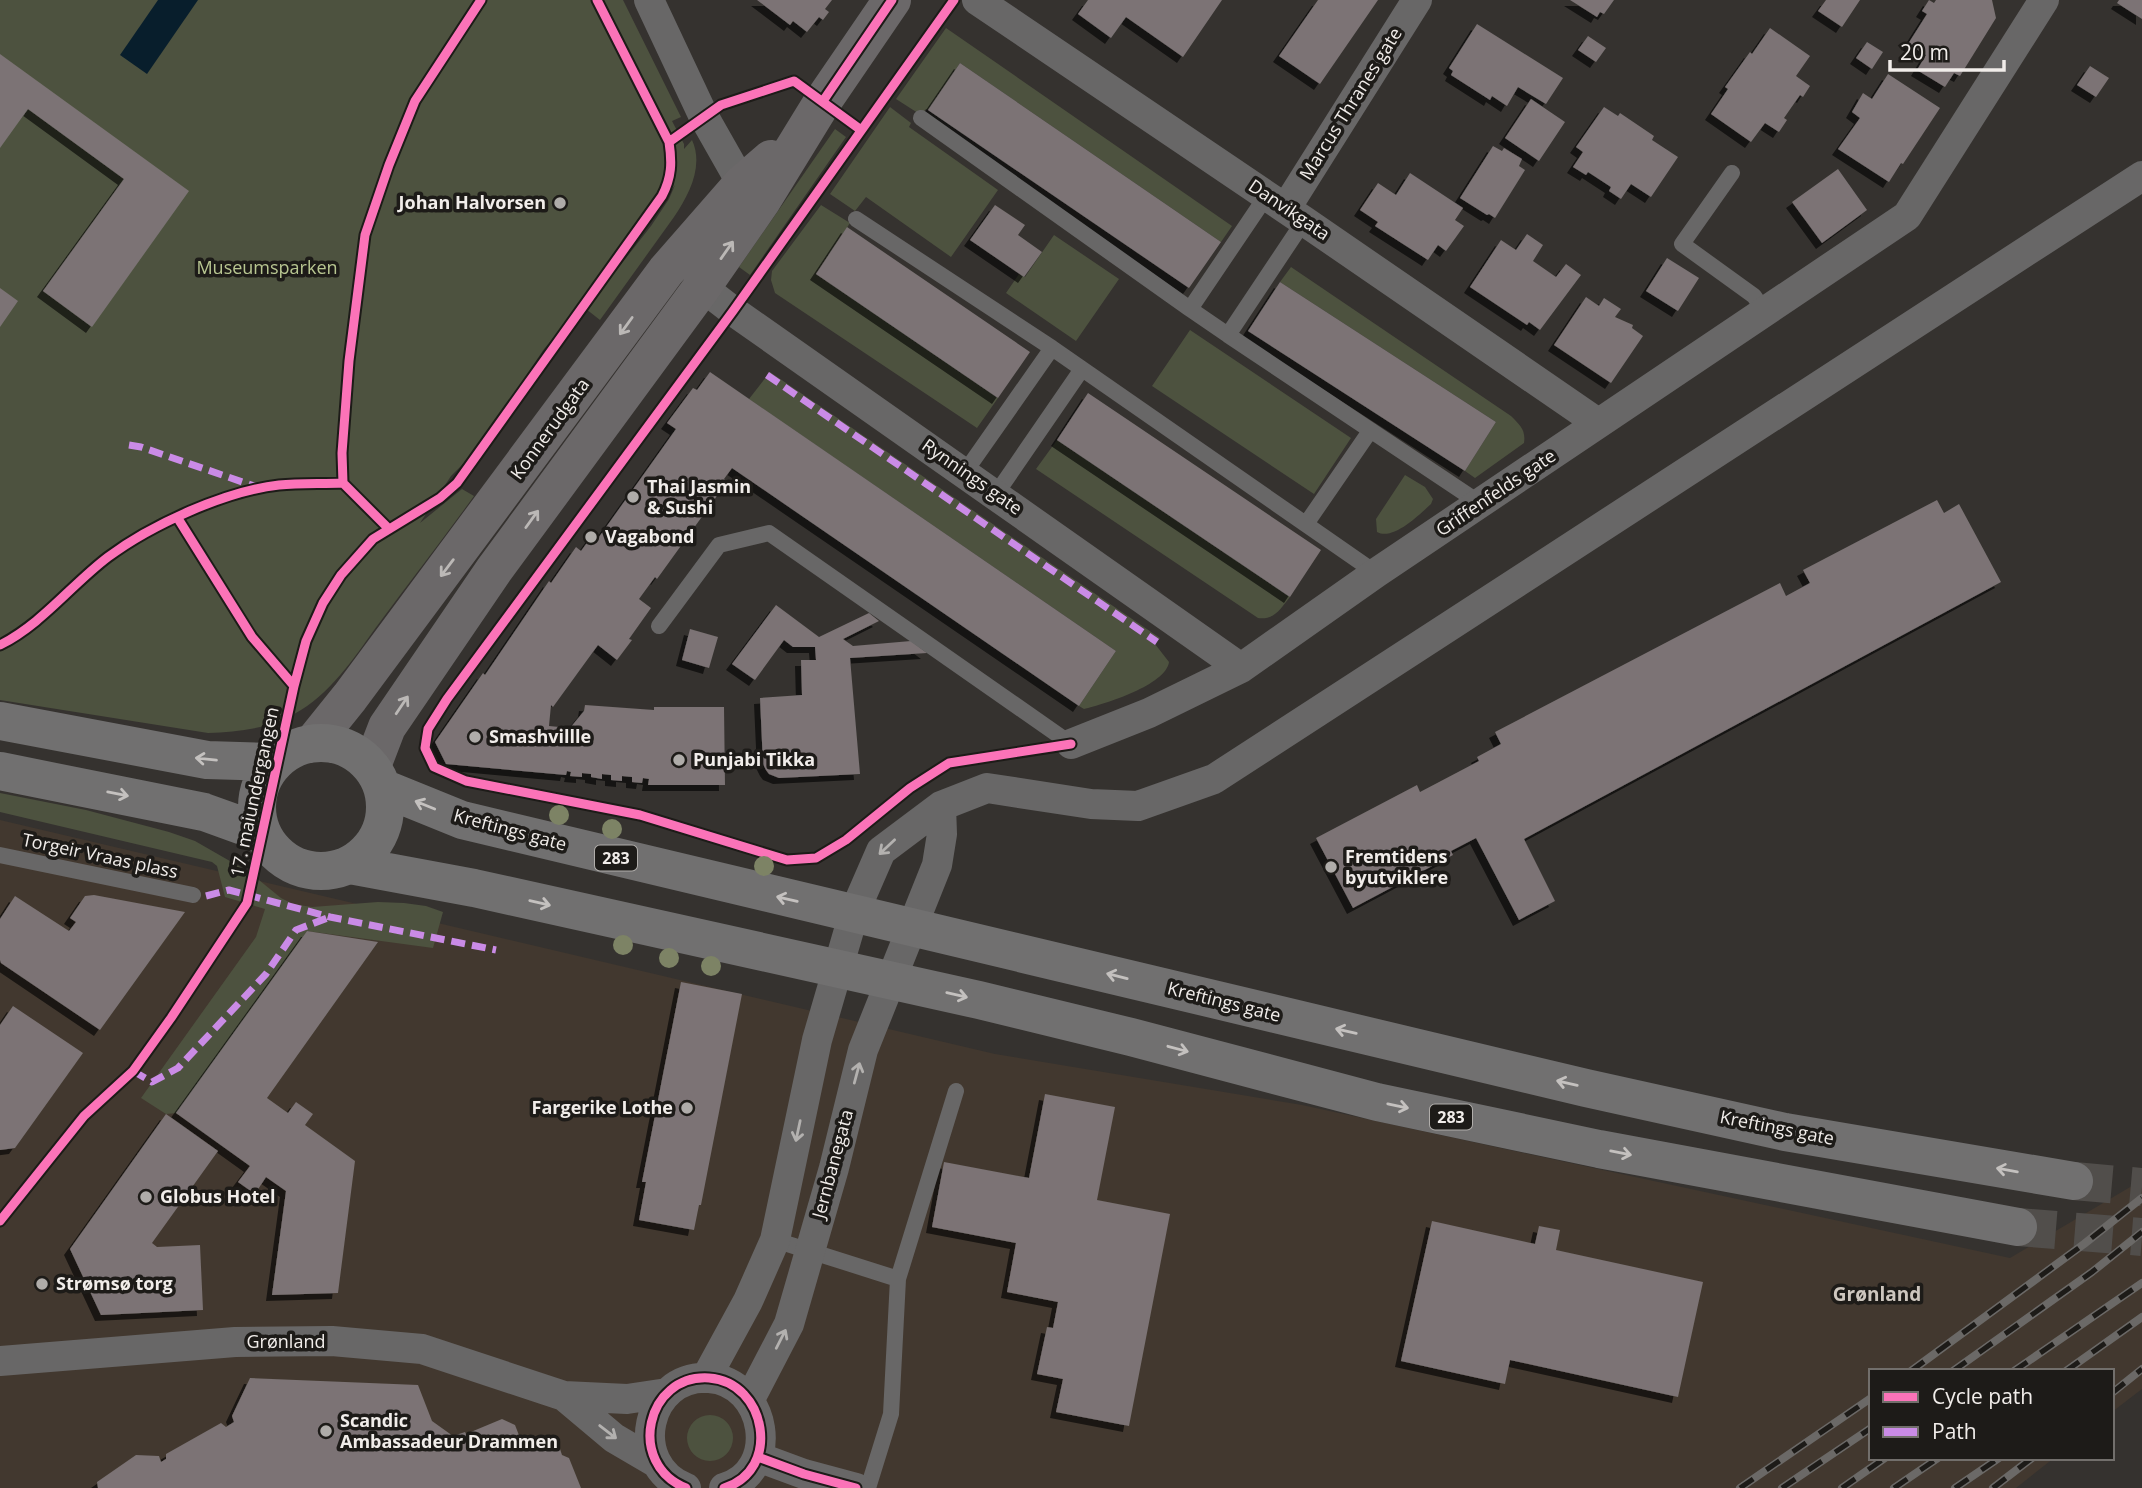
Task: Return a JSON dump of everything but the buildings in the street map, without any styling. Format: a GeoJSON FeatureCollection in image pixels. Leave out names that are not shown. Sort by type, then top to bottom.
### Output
{"type":"FeatureCollection","features":[{"type":"Feature","properties":{"kind":"main road","name":"Konnerudgata"},"geometry":{"type":"LineString","coordinates":[[313,743],[499,498],[666,271],[752,193],[804,130],[892,0]]}},
{"type":"Feature","properties":{"kind":"main road","name":"Konnerudgata"},"geometry":{"type":"LineString","coordinates":[[377,777],[387,727],[494,570],[702,287],[752,193]]}},
{"type":"Feature","properties":{"kind":"main road"},"geometry":{"type":"LineString","coordinates":[[0,721],[207,761],[274,762]]}},
{"type":"Feature","properties":{"kind":"main road"},"geometry":{"type":"LineString","coordinates":[[262,833],[257,814],[257,795],[263,777],[274,762],[292,749],[313,743]]}},
{"type":"Feature","properties":{"kind":"main road","name":"283"},"geometry":{"type":"LineString","coordinates":[[313,743],[335,744],[355,751],[377,777]]}},
{"type":"Feature","properties":{"kind":"main road"},"geometry":{"type":"LineString","coordinates":[[0,771],[204,812],[262,833]]}},
{"type":"Feature","properties":{"kind":"main road"},"geometry":{"type":"LineString","coordinates":[[350,865],[367,853],[380,833],[386,811],[377,777]]}},
{"type":"Feature","properties":{"kind":"main road","name":"Kreftings gate"},"geometry":{"type":"LineString","coordinates":[[377,777],[462,820],[1302,1021],[1758,1126],[2074,1181]]}},
{"type":"Feature","properties":{"kind":"main road","name":"283"},"geometry":{"type":"LineString","coordinates":[[262,833],[273,850],[289,864],[309,870],[330,871],[350,865],[474,888],[890,980],[1131,1037],[1377,1102],[1599,1149],[2018,1227]]}},
{"type":"Feature","properties":{"kind":"street"},"geometry":{"type":"LineString","coordinates":[[649,0],[704,117],[752,193]]}},
{"type":"Feature","properties":{"kind":"street","name":"Danvikgata"},"geometry":{"type":"LineString","coordinates":[[977,0],[1598,423]]}},
{"type":"Feature","properties":{"kind":"street","name":"Marcus Thranes gate"},"geometry":{"type":"LineString","coordinates":[[1286,208],[1417,0]]}},
{"type":"Feature","properties":{"kind":"street","name":"Griffenfelds gate"},"geometry":{"type":"LineString","coordinates":[[1071,744],[1149,713],[1241,668],[1598,423],[1908,216],[2044,0]]}},
{"type":"Feature","properties":{"kind":"street"},"geometry":{"type":"LineString","coordinates":[[724,1488],[747,1474],[758,1457],[761,1427],[750,1399],[738,1388],[723,1381],[706,1378],[748,1301],[775,1240],[817,1040],[836,969],[854,914],[881,851],[941,806],[987,788],[1091,804],[1138,806],[1214,779],[2142,176]]}},
{"type":"Feature","properties":{"kind":"street","name":"Rynnings gate"},"geometry":{"type":"LineString","coordinates":[[702,287],[1241,668]]}},
{"type":"Feature","properties":{"kind":"street","name":"Jernbanegata"},"geometry":{"type":"LineString","coordinates":[[750,1399],[789,1324],[863,1049],[937,865],[942,834],[941,806]]}},
{"type":"Feature","properties":{"kind":"street","name":"Grønland"},"geometry":{"type":"LineString","coordinates":[[0,1361],[235,1342],[332,1341],[422,1349],[564,1396],[627,1399],[667,1393],[685,1382],[706,1378]]}},
{"type":"Feature","properties":{"kind":"street"},"geometry":{"type":"LineString","coordinates":[[655,1462],[649,1431],[654,1410],[667,1393]]}},
{"type":"Feature","properties":{"kind":"street","name":"Grønland"},"geometry":{"type":"LineString","coordinates":[[564,1396],[614,1438],[655,1462],[665,1475],[686,1488]]}},
{"type":"Feature","properties":{"kind":"street"},"geometry":{"type":"LineString","coordinates":[[758,1457],[804,1474],[856,1488]]}},
{"type":"Feature","properties":{"kind":"lane"},"geometry":{"type":"LineString","coordinates":[[921,118],[1190,309],[1480,504]]}},
{"type":"Feature","properties":{"kind":"lane"},"geometry":{"type":"LineString","coordinates":[[1732,173],[1682,244],[1754,296],[1765,312]]}},
{"type":"Feature","properties":{"kind":"lane"},"geometry":{"type":"LineString","coordinates":[[1190,309],[1286,208]]}},
{"type":"Feature","properties":{"kind":"lane"},"geometry":{"type":"LineString","coordinates":[[1228,335],[1286,208]]}},
{"type":"Feature","properties":{"kind":"lane"},"geometry":{"type":"LineString","coordinates":[[856,219],[1052,348],[1377,573]]}},
{"type":"Feature","properties":{"kind":"lane"},"geometry":{"type":"LineString","coordinates":[[965,472],[1052,348]]}},
{"type":"Feature","properties":{"kind":"lane"},"geometry":{"type":"LineString","coordinates":[[996,494],[1082,369]]}},
{"type":"Feature","properties":{"kind":"lane"},"geometry":{"type":"LineString","coordinates":[[1306,524],[1370,430]]}},
{"type":"Feature","properties":{"kind":"lane"},"geometry":{"type":"LineString","coordinates":[[659,626],[719,545],[769,533],[1071,744]]}},
{"type":"Feature","properties":{"kind":"lane","name":"Torgeir Vraas plass"},"geometry":{"type":"LineString","coordinates":[[0,855],[192,895]]}},
{"type":"Feature","properties":{"kind":"lane"},"geometry":{"type":"LineString","coordinates":[[856,1488],[891,1414],[898,1279],[956,1091]]}},
{"type":"Feature","properties":{"kind":"lane"},"geometry":{"type":"LineString","coordinates":[[775,1240],[898,1279]]}},
{"type":"Feature","properties":{"kind":"shaded area"},"geometry":{"type":"Polygon","coordinates":[[[0,820],[995,1054],[1302,1105],[2010,1258],[2142,1180],[2142,1389],[2114,1410],[2114,1369],[1869,1369],[1869,1460],[2051,1460],[2016,1488],[0,1488],[0,820]]]}},
{"type":"Feature","properties":{"kind":"green space","name":"Museumsparken"},"geometry":{"type":"Polygon","coordinates":[[[0,0],[623,0],[681,117],[672,121],[684,149],[692,140],[696,170],[685,199],[674,217],[600,320],[586,309],[651,226],[675,185],[629,249],[544,349],[474,453],[451,476],[420,523],[462,489],[474,496],[335,681],[301,710],[279,721],[245,730],[208,733],[0,700],[0,0]]]}},
{"type":"Feature","properties":{"kind":"green space"},"geometry":{"type":"Polygon","coordinates":[[[946,28],[1232,226],[1221,242],[960,63],[928,110],[921,115],[896,99],[946,28]]]}},
{"type":"Feature","properties":{"kind":"green space"},"geometry":{"type":"Polygon","coordinates":[[[890,107],[911,123],[909,127],[998,190],[951,257],[866,197],[855,211],[830,194],[890,107]]]}},
{"type":"Feature","properties":{"kind":"green space"},"geometry":{"type":"Polygon","coordinates":[[[835,129],[846,137],[750,275],[739,267],[835,129]]]}},
{"type":"Feature","properties":{"kind":"green space"},"geometry":{"type":"Polygon","coordinates":[[[821,205],[850,223],[816,274],[998,398],[977,428],[775,293],[771,280],[772,271],[821,205]]]}},
{"type":"Feature","properties":{"kind":"green space"},"geometry":{"type":"Polygon","coordinates":[[[1054,235],[1119,279],[1076,341],[1006,293],[1019,274],[1025,277],[1054,235]]]}},
{"type":"Feature","properties":{"kind":"green space"},"geometry":{"type":"Polygon","coordinates":[[[1291,267],[1511,416],[1523,431],[1524,443],[1475,478],[1465,471],[1496,422],[1280,282],[1291,267]]]}},
{"type":"Feature","properties":{"kind":"green space"},"geometry":{"type":"Polygon","coordinates":[[[1190,330],[1351,438],[1314,494],[1152,386],[1190,330]]]}},
{"type":"Feature","properties":{"kind":"green space"},"geometry":{"type":"Polygon","coordinates":[[[770,372],[1160,638],[1155,644],[1169,662],[1165,670],[1146,686],[1119,698],[1084,709],[1079,706],[1116,651],[749,399],[770,372]]]}},
{"type":"Feature","properties":{"kind":"green space"},"geometry":{"type":"Polygon","coordinates":[[[1057,440],[1290,597],[1273,615],[1258,618],[1036,469],[1057,440]]]}},
{"type":"Feature","properties":{"kind":"green space"},"geometry":{"type":"Polygon","coordinates":[[[1405,475],[1425,487],[1433,499],[1431,504],[1398,530],[1383,534],[1377,532],[1376,519],[1405,475]]]}},
{"type":"Feature","properties":{"kind":"green space"},"geometry":{"type":"Polygon","coordinates":[[[0,793],[86,810],[195,841],[249,872],[281,898],[293,904],[312,907],[378,902],[404,903],[443,912],[433,948],[307,931],[177,1113],[166,1114],[141,1098],[256,937],[265,909],[225,897],[217,866],[212,862],[0,812],[0,793]]]}},
{"type":"Feature","properties":{"kind":"green space"},"geometry":{"type":"Polygon","coordinates":[[[710,1415],[726,1422],[733,1438],[726,1454],[710,1461],[694,1454],[687,1438],[694,1422],[710,1415]]]}},
{"type":"Feature","properties":{"kind":"water"},"geometry":{"type":"Polygon","coordinates":[[[158,0],[198,0],[147,74],[120,55],[158,0]]]}},
{"type":"Feature","properties":{"kind":"tunnel"},"geometry":{"type":"LineString","coordinates":[[2074,1181],[2142,1187]]}},
{"type":"Feature","properties":{"kind":"tunnel"},"geometry":{"type":"LineString","coordinates":[[2018,1227],[2142,1237]]}},
{"type":"Feature","properties":{"kind":"railway"},"geometry":{"type":"LineString","coordinates":[[1914,1369],[2142,1198]]}},
{"type":"Feature","properties":{"kind":"railway"},"geometry":{"type":"LineString","coordinates":[[1956,1369],[2092,1272],[2142,1232]]}},
{"type":"Feature","properties":{"kind":"railway"},"geometry":{"type":"LineString","coordinates":[[2017,1369],[2142,1283]]}},
{"type":"Feature","properties":{"kind":"railway"},"geometry":{"type":"LineString","coordinates":[[2069,1369],[2142,1317]]}},
{"type":"Feature","properties":{"kind":"railway"},"geometry":{"type":"LineString","coordinates":[[2114,1391],[2142,1369]]}},
{"type":"Feature","properties":{"kind":"railway"},"geometry":{"type":"LineString","coordinates":[[1740,1488],[1869,1399]]}},
{"type":"Feature","properties":{"kind":"railway"},"geometry":{"type":"LineString","coordinates":[[1782,1488],[1869,1429]]}},
{"type":"Feature","properties":{"kind":"railway"},"geometry":{"type":"LineString","coordinates":[[1842,1488],[1882,1460]]}},
{"type":"Feature","properties":{"kind":"railway"},"geometry":{"type":"LineString","coordinates":[[1894,1488],[1935,1460]]}},
{"type":"Feature","properties":{"kind":"railway"},"geometry":{"type":"LineString","coordinates":[[1955,1488],[1996,1460]]}},
{"type":"Feature","properties":{"kind":"railway"},"geometry":{"type":"LineString","coordinates":[[1993,1488],[2029,1460]]}},
{"type":"Feature","properties":{"kind":"marked path"},"geometry":{"type":"LineString","coordinates":[[767,375],[1157,642]]}},
{"type":"Feature","properties":{"kind":"marked path"},"geometry":{"type":"LineString","coordinates":[[129,445],[257,487]]}},
{"type":"Feature","properties":{"kind":"marked path"},"geometry":{"type":"LineString","coordinates":[[206,896],[229,890],[330,917],[496,950]]}},
{"type":"Feature","properties":{"kind":"marked path"},"geometry":{"type":"LineString","coordinates":[[133,1071],[152,1082],[178,1068],[266,974],[296,930],[330,917]]}},
{"type":"Feature","properties":{"kind":"cycle path"},"geometry":{"type":"LineString","coordinates":[[343,483],[342,453],[349,361],[365,235],[415,101],[481,0]]}},
{"type":"Feature","properties":{"kind":"cycle path","name":"17. maiundergangen"},"geometry":{"type":"LineString","coordinates":[[0,1221],[84,1116],[133,1071],[247,903],[306,641],[323,603],[341,575],[373,539],[440,498],[457,483],[662,196],[670,169],[669,142],[597,0]]}},
{"type":"Feature","properties":{"kind":"cycle path"},"geometry":{"type":"LineString","coordinates":[[823,101],[892,0]]}},
{"type":"Feature","properties":{"kind":"cycle path"},"geometry":{"type":"LineString","coordinates":[[954,0],[733,311],[447,699],[428,729],[425,748],[434,767],[466,781],[640,815],[787,860],[816,858],[846,840],[910,788],[949,763],[1071,744]]}},
{"type":"Feature","properties":{"kind":"cycle path"},"geometry":{"type":"LineString","coordinates":[[669,142],[721,105],[794,81],[861,130]]}},
{"type":"Feature","properties":{"kind":"cycle path"},"geometry":{"type":"LineString","coordinates":[[0,645],[43,615],[94,568],[125,545],[189,511],[236,494],[279,485],[343,483],[388,528]]}},
{"type":"Feature","properties":{"kind":"cycle path"},"geometry":{"type":"LineString","coordinates":[[177,517],[252,637],[294,686]]}},
{"type":"Feature","properties":{"kind":"cycle path"},"geometry":{"type":"LineString","coordinates":[[686,1488],[667,1476],[655,1460],[650,1442],[651,1422],[658,1405],[670,1390],[687,1381],[709,1378],[729,1383],[744,1394],[755,1410],[760,1428],[760,1447],[754,1464],[742,1479],[724,1488]]}},
{"type":"Feature","properties":{"kind":"cycle path"},"geometry":{"type":"LineString","coordinates":[[758,1457],[804,1474],[856,1488]]}},
{"type":"Feature","properties":{"kind":"place","name":"Johan Halvorsen"},"geometry":{"type":"Point","coordinates":[560,203]}},
{"type":"Feature","properties":{"kind":"place","name":"Thai Jasmin & Sushi"},"geometry":{"type":"Point","coordinates":[633,497]}},
{"type":"Feature","properties":{"kind":"place","name":"Vagabond"},"geometry":{"type":"Point","coordinates":[591,537]}},
{"type":"Feature","properties":{"kind":"place","name":"Smashvillle"},"geometry":{"type":"Point","coordinates":[475,737]}},
{"type":"Feature","properties":{"kind":"place","name":"Punjabi Tikka"},"geometry":{"type":"Point","coordinates":[679,760]}},
{"type":"Feature","properties":{"kind":"place","name":"Fremtidens byutviklere"},"geometry":{"type":"Point","coordinates":[1331,867]}},
{"type":"Feature","properties":{"kind":"place","name":"Fargerike Lothe"},"geometry":{"type":"Point","coordinates":[687,1108]}},
{"type":"Feature","properties":{"kind":"place","name":"Globus Hotel"},"geometry":{"type":"Point","coordinates":[146,1197]}},
{"type":"Feature","properties":{"kind":"place","name":"Strømsø torg"},"geometry":{"type":"Point","coordinates":[42,1284]}},
{"type":"Feature","properties":{"kind":"place","name":"Scandic Ambassadeur Drammen"},"geometry":{"type":"Point","coordinates":[326,1431]}},
{"type":"Feature","properties":{"kind":"district","name":"Grønland"},"geometry":{"type":"Point","coordinates":[1877,1294]}}]}
